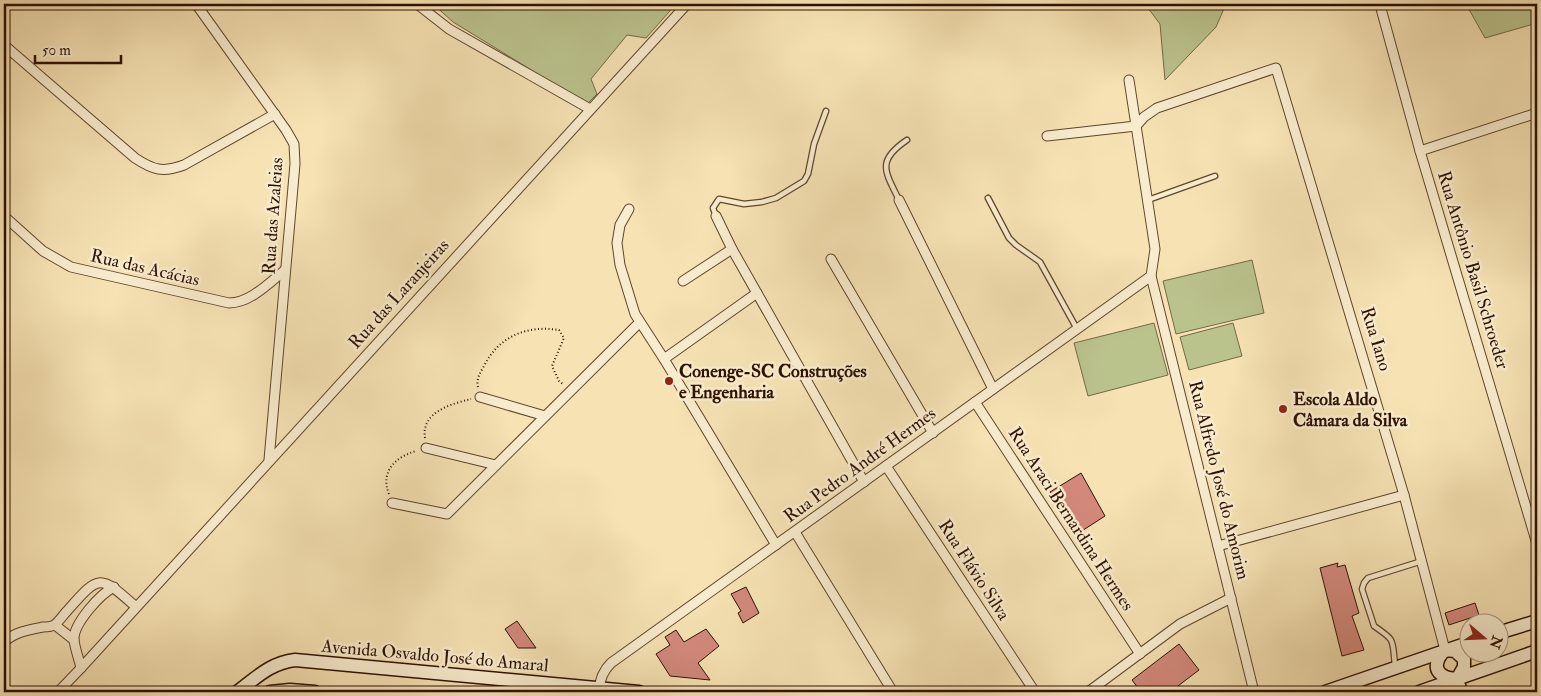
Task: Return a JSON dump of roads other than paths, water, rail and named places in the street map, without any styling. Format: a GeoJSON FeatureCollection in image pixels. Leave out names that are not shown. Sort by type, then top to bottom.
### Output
{"type":"FeatureCollection","features":[{"type":"Feature","properties":{"kind":"main road"},"geometry":{"type":"LineString","coordinates":[[1508,630],[1537,621]]}},
{"type":"Feature","properties":{"kind":"main road"},"geometry":{"type":"LineString","coordinates":[[1325,692],[1396,669],[1458,646]]}},
{"type":"Feature","properties":{"kind":"main road"},"geometry":{"type":"LineString","coordinates":[[1444,650],[1437,659],[1437,669],[1443,676],[1457,679]]}},
{"type":"Feature","properties":{"kind":"main road"},"geometry":{"type":"LineString","coordinates":[[1444,650],[1455,651],[1464,659],[1463,671],[1457,679]]}},
{"type":"Feature","properties":{"kind":"main road"},"geometry":{"type":"LineString","coordinates":[[1419,692],[1537,651]]}},
{"type":"Feature","properties":{"kind":"main road","name":"Avenida Osvaldo José do Amaral"},"geometry":{"type":"LineString","coordinates":[[237,692],[270,667],[281,662],[295,660],[599,690],[639,692]]}},
{"type":"Feature","properties":{"kind":"main road"},"geometry":{"type":"LineString","coordinates":[[1457,679],[1461,692]]}},
{"type":"Feature","properties":{"kind":"main road"},"geometry":{"type":"LineString","coordinates":[[270,692],[280,690],[315,692]]}},
{"type":"Feature","properties":{"kind":"street","name":"Rua das Azaleias"},"geometry":{"type":"LineString","coordinates":[[196,4],[275,114],[294,144],[286,270],[269,461]]}},
{"type":"Feature","properties":{"kind":"street"},"geometry":{"type":"LineString","coordinates":[[417,4],[449,29],[590,110]]}},
{"type":"Feature","properties":{"kind":"street","name":"Rua das Laranjeiras"},"geometry":{"type":"LineString","coordinates":[[58,692],[687,4]]}},
{"type":"Feature","properties":{"kind":"street","name":"Rua Antônio Basil Schroeder"},"geometry":{"type":"LineString","coordinates":[[1380,5],[1420,151],[1537,544]]}},
{"type":"Feature","properties":{"kind":"street"},"geometry":{"type":"LineString","coordinates":[[4,45],[135,158],[148,166],[160,170],[172,170],[184,165],[275,114]]}},
{"type":"Feature","properties":{"kind":"street","name":"Rua Iano"},"geometry":{"type":"LineString","coordinates":[[1136,126],[1144,117],[1157,108],[1276,68],[1404,495],[1444,650]]}},
{"type":"Feature","properties":{"kind":"street"},"geometry":{"type":"LineString","coordinates":[[1129,80],[1155,250],[1151,276]]}},
{"type":"Feature","properties":{"kind":"street"},"geometry":{"type":"LineString","coordinates":[[1420,151],[1537,113]]}},
{"type":"Feature","properties":{"kind":"street"},"geometry":{"type":"LineString","coordinates":[[1048,136],[1136,126]]}},
{"type":"Feature","properties":{"kind":"street"},"geometry":{"type":"LineString","coordinates":[[898,200],[993,389]]}},
{"type":"Feature","properties":{"kind":"street"},"geometry":{"type":"LineString","coordinates":[[629,209],[620,225],[617,243],[620,265],[639,323],[664,360],[776,545]]}},
{"type":"Feature","properties":{"kind":"street","name":"Rua das Acácias"},"geometry":{"type":"LineString","coordinates":[[4,216],[43,251],[71,267],[229,303],[245,300],[286,270]]}},
{"type":"Feature","properties":{"kind":"street"},"geometry":{"type":"LineString","coordinates":[[716,216],[732,249],[864,482]]}},
{"type":"Feature","properties":{"kind":"street"},"geometry":{"type":"LineString","coordinates":[[683,281],[732,249]]}},
{"type":"Feature","properties":{"kind":"street"},"geometry":{"type":"LineString","coordinates":[[832,259],[933,433]]}},
{"type":"Feature","properties":{"kind":"street","name":"Rua Pedro André Hermes"},"geometry":{"type":"LineString","coordinates":[[599,690],[601,677],[611,663],[1151,276]]}},
{"type":"Feature","properties":{"kind":"street","name":"Rua Alfredo José do Amorim"},"geometry":{"type":"LineString","coordinates":[[1151,276],[1254,692]]}},
{"type":"Feature","properties":{"kind":"street"},"geometry":{"type":"LineString","coordinates":[[664,360],[757,293]]}},
{"type":"Feature","properties":{"kind":"street"},"geometry":{"type":"LineString","coordinates":[[392,503],[447,514],[639,323]]}},
{"type":"Feature","properties":{"kind":"street"},"geometry":{"type":"LineString","coordinates":[[480,397],[544,416]]}},
{"type":"Feature","properties":{"kind":"street","name":"Rua Araci Bernardina Hermes"},"geometry":{"type":"LineString","coordinates":[[975,402],[1140,654]]}},
{"type":"Feature","properties":{"kind":"street"},"geometry":{"type":"LineString","coordinates":[[426,448],[496,465]]}},
{"type":"Feature","properties":{"kind":"street","name":"Rua Flávio Silva"},"geometry":{"type":"LineString","coordinates":[[886,466],[1035,692]]}},
{"type":"Feature","properties":{"kind":"street"},"geometry":{"type":"LineString","coordinates":[[1218,546],[1404,495]]}},
{"type":"Feature","properties":{"kind":"street"},"geometry":{"type":"LineString","coordinates":[[1528,511],[1537,508]]}},
{"type":"Feature","properties":{"kind":"street"},"geometry":{"type":"LineString","coordinates":[[795,532],[893,692]]}},
{"type":"Feature","properties":{"kind":"street"},"geometry":{"type":"LineString","coordinates":[[4,642],[24,631],[55,625],[94,584],[105,582],[114,587],[136,607]]}},
{"type":"Feature","properties":{"kind":"street"},"geometry":{"type":"LineString","coordinates":[[81,668],[74,640],[78,627],[103,593],[114,587]]}},
{"type":"Feature","properties":{"kind":"street"},"geometry":{"type":"LineString","coordinates":[[1088,692],[1191,618],[1231,598]]}},
{"type":"Feature","properties":{"kind":"street"},"geometry":{"type":"LineString","coordinates":[[76,601],[87,613]]}},
{"type":"Feature","properties":{"kind":"street"},"geometry":{"type":"LineString","coordinates":[[55,625],[74,640]]}},
{"type":"Feature","properties":{"kind":"lane"},"geometry":{"type":"LineString","coordinates":[[716,216],[713,208],[719,199],[744,204],[762,202],[776,198],[804,181],[808,174],[814,144],[826,111]]}},
{"type":"Feature","properties":{"kind":"lane"},"geometry":{"type":"LineString","coordinates":[[898,200],[886,174],[886,166],[889,156],[894,149],[907,140]]}},
{"type":"Feature","properties":{"kind":"lane"},"geometry":{"type":"LineString","coordinates":[[1148,200],[1215,176]]}},
{"type":"Feature","properties":{"kind":"lane"},"geometry":{"type":"LineString","coordinates":[[988,198],[1009,238],[1040,262],[1077,330]]}},
{"type":"Feature","properties":{"kind":"lane"},"geometry":{"type":"LineString","coordinates":[[1396,669],[1392,640],[1374,626],[1362,589],[1368,578],[1422,561]]}},
{"type":"Feature","properties":{"kind":"place","name":"Conenge-SC Construções e Engenharia"},"geometry":{"type":"Point","coordinates":[669,381]}},
{"type":"Feature","properties":{"kind":"place","name":"Escola Aldo Câmara da Silva"},"geometry":{"type":"Point","coordinates":[1283,409]}}]}
